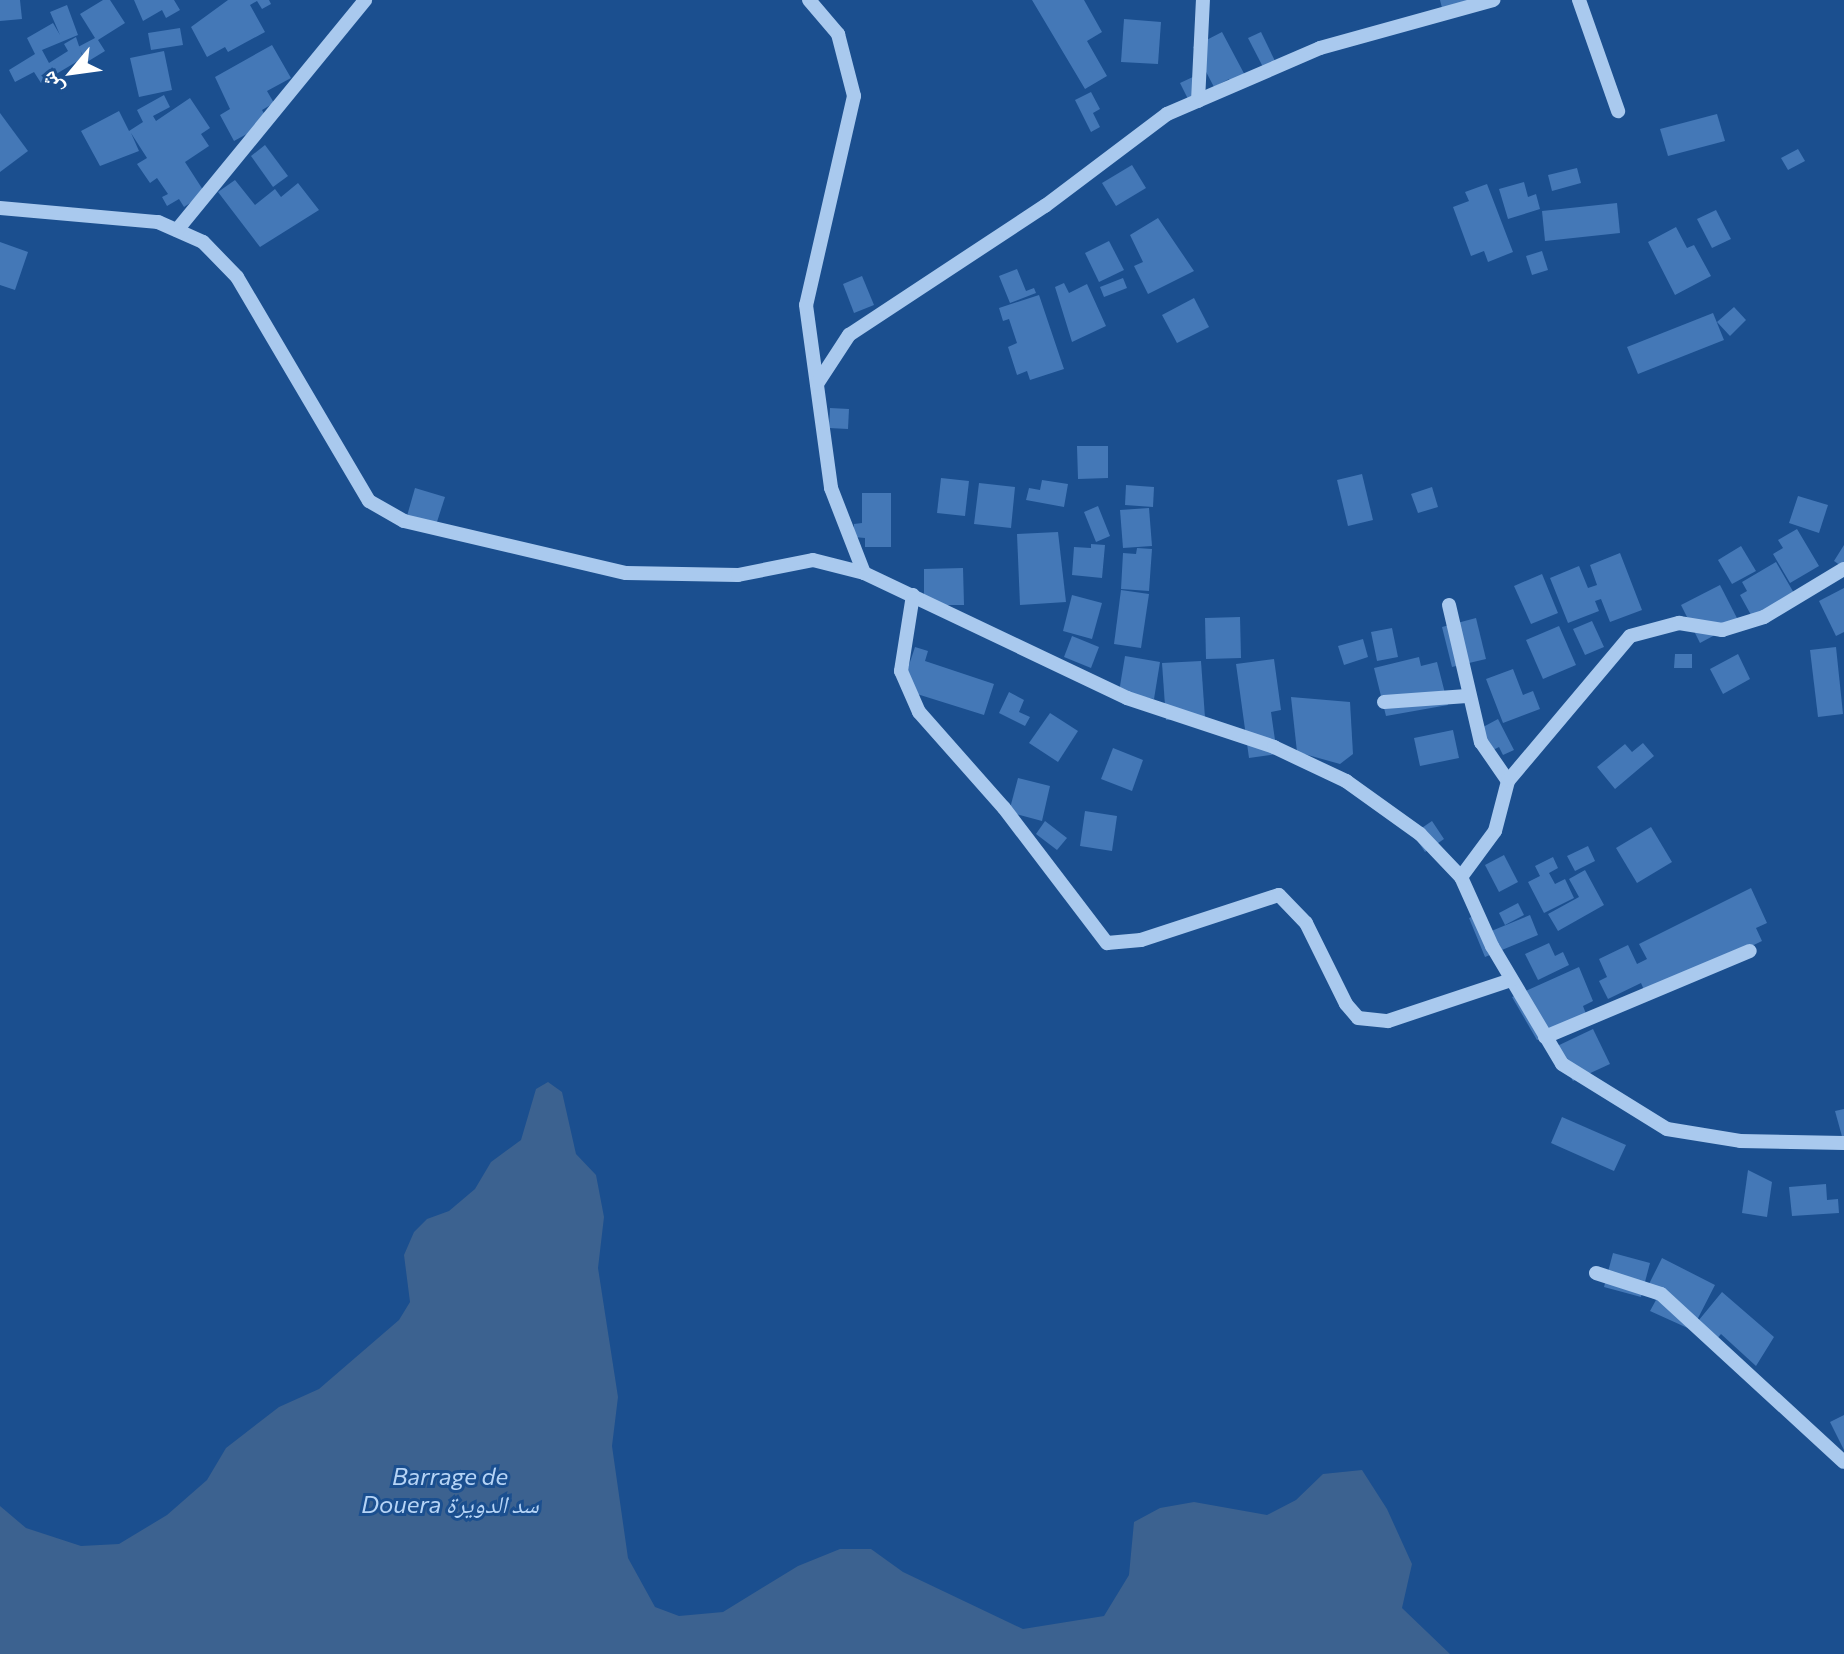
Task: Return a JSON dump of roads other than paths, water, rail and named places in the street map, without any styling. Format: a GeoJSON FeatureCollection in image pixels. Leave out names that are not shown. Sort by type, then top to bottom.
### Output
{"type":"FeatureCollection","features":[{"type":"Feature","properties":{"kind":"street"},"geometry":{"type":"LineString","coordinates":[[177,230],[365,0]]}},
{"type":"Feature","properties":{"kind":"street"},"geometry":{"type":"LineString","coordinates":[[809,0],[838,34],[854,96],[806,305],[831,488],[864,573]]}},
{"type":"Feature","properties":{"kind":"street"},"geometry":{"type":"LineString","coordinates":[[1198,101],[1203,0]]}},
{"type":"Feature","properties":{"kind":"street"},"geometry":{"type":"LineString","coordinates":[[817,384],[849,335],[1045,206],[1167,114],[1320,48],[1493,0]]}},
{"type":"Feature","properties":{"kind":"street"},"geometry":{"type":"LineString","coordinates":[[1579,0],[1618,111]]}},
{"type":"Feature","properties":{"kind":"street"},"geometry":{"type":"LineString","coordinates":[[0,208],[158,222],[203,242],[237,277],[347,471],[369,501],[404,521],[626,573],[738,575],[813,560],[864,573],[1127,698],[1274,747],[1346,781],[1420,834],[1461,877],[1511,980],[1562,1064],[1667,1129],[1740,1141],[1844,1143]]}},
{"type":"Feature","properties":{"kind":"street"},"geometry":{"type":"LineString","coordinates":[[1461,877],[1495,831],[1508,781],[1630,636],[1679,623],[1722,630],[1764,617],[1844,569]]}},
{"type":"Feature","properties":{"kind":"street"},"geometry":{"type":"LineString","coordinates":[[913,595],[901,671],[919,712],[1004,808],[1107,943],[1141,940],[1279,895],[1306,923],[1346,1004],[1358,1018],[1388,1021],[1511,980]]}},
{"type":"Feature","properties":{"kind":"street"},"geometry":{"type":"LineString","coordinates":[[1449,605],[1467,696],[1481,742],[1508,781]]}},
{"type":"Feature","properties":{"kind":"street"},"geometry":{"type":"LineString","coordinates":[[1384,702],[1467,696]]}},
{"type":"Feature","properties":{"kind":"street"},"geometry":{"type":"LineString","coordinates":[[1545,1037],[1750,951]]}},
{"type":"Feature","properties":{"kind":"street"},"geometry":{"type":"LineString","coordinates":[[1596,1273],[1661,1294],[1844,1462]]}},
{"type":"Feature","properties":{"kind":"water","name":"Barrage de Douera سد الدويرة"},"geometry":{"type":"Polygon","coordinates":[[[548,1082],[562,1092],[576,1154],[596,1175],[604,1217],[598,1268],[618,1397],[612,1446],[628,1558],[655,1607],[679,1616],[723,1612],[798,1566],[840,1549],[871,1549],[903,1572],[1023,1629],[1104,1616],[1129,1575],[1134,1522],[1160,1508],[1194,1502],[1267,1515],[1296,1500],[1323,1474],[1362,1470],[1387,1509],[1412,1564],[1402,1608],[1450,1654],[0,1654],[0,1506],[26,1528],[81,1546],[119,1544],[167,1515],[207,1480],[226,1448],[279,1407],[319,1389],[399,1320],[410,1302],[404,1255],[414,1232],[427,1219],[449,1211],[475,1189],[491,1162],[521,1140],[536,1089],[548,1082]]]}}]}
